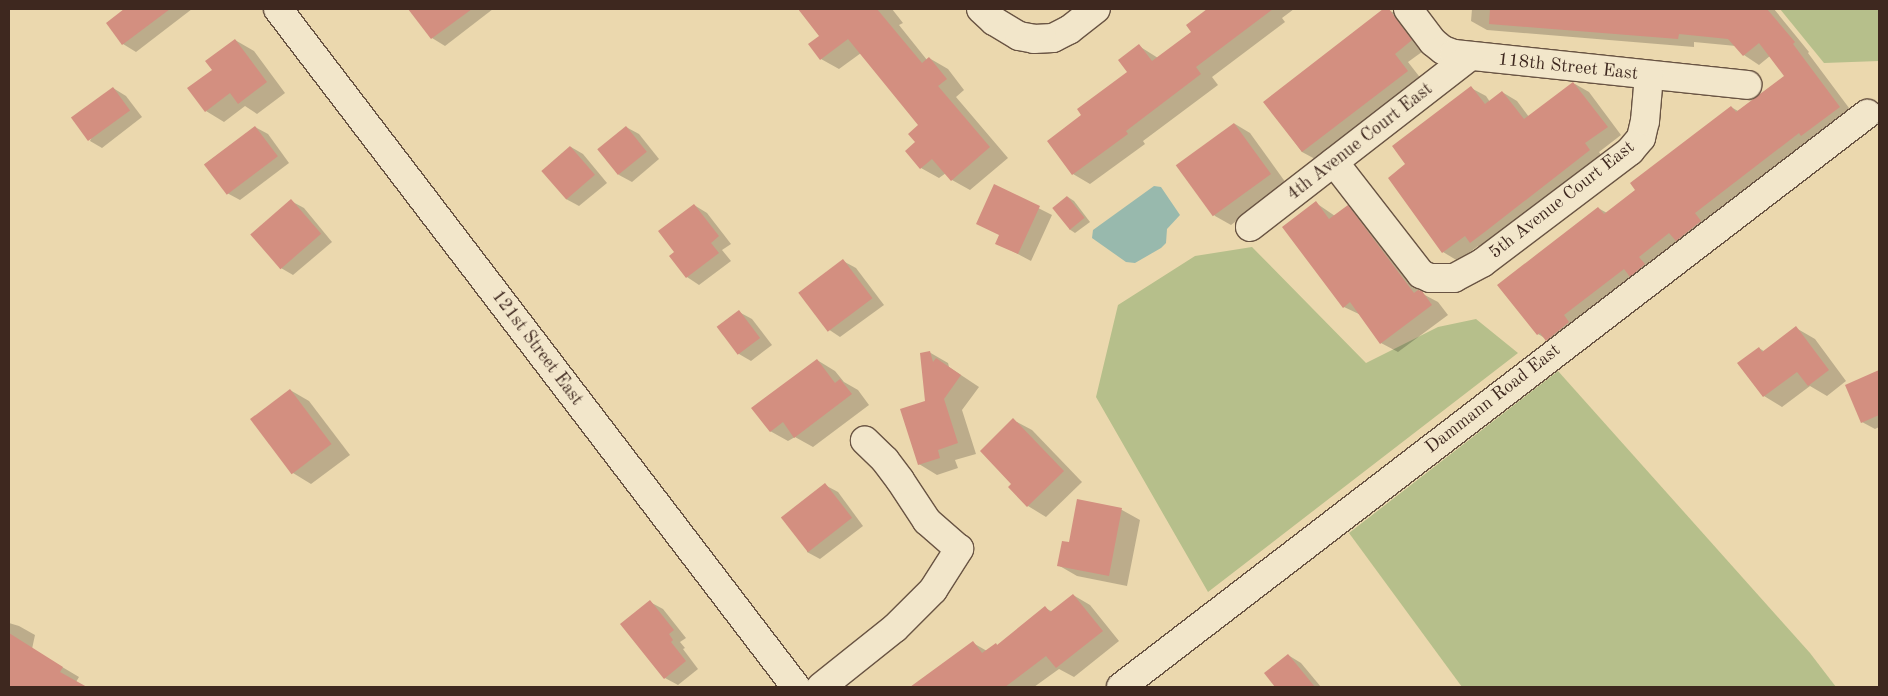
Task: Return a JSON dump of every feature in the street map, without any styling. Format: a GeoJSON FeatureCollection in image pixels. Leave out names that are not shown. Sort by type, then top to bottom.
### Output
{"type":"FeatureCollection","features":[{"type":"Feature","properties":{"kind":"street","name":"121st Street East"},"geometry":{"type":"LineString","coordinates":[[278,9],[796,687]]}},
{"type":"Feature","properties":{"kind":"street"},"geometry":{"type":"LineString","coordinates":[[981,9],[994,21],[1019,36],[1034,39],[1053,38],[1069,30],[1096,9]]}},
{"type":"Feature","properties":{"kind":"street","name":"118th Street East"},"geometry":{"type":"LineString","coordinates":[[1408,9],[1433,42],[1442,50],[1469,57],[1747,85]]}},
{"type":"Feature","properties":{"kind":"street","name":"4th Avenue Court East"},"geometry":{"type":"LineString","coordinates":[[1250,227],[1469,57]]}},
{"type":"Feature","properties":{"kind":"street","name":"5th Avenue Court East"},"geometry":{"type":"LineString","coordinates":[[1334,162],[1421,274],[1430,278],[1454,278],[1482,263],[1630,151],[1641,138],[1645,121],[1649,75]]}},
{"type":"Feature","properties":{"kind":"street","name":"Dammann Road East"},"geometry":{"type":"LineString","coordinates":[[1121,687],[1867,114]]}},
{"type":"Feature","properties":{"kind":"street"},"geometry":{"type":"LineString","coordinates":[[821,687],[895,628],[933,590],[959,549],[927,521],[885,460],[864,441]]}},
{"type":"Feature","properties":{"kind":"green space"},"geometry":{"type":"Polygon","coordinates":[[[1780,9],[1879,9],[1879,61],[1824,63],[1780,9]]]}},
{"type":"Feature","properties":{"kind":"green space"},"geometry":{"type":"Polygon","coordinates":[[[1252,247],[1366,363],[1438,327],[1476,319],[1518,353],[1208,592],[1096,397],[1118,305],[1195,256],[1252,247]]]}},
{"type":"Feature","properties":{"kind":"green space"},"geometry":{"type":"Polygon","coordinates":[[[1558,371],[1810,653],[1836,687],[1462,687],[1349,533],[1558,371]]]}},
{"type":"Feature","properties":{"kind":"water"},"geometry":{"type":"Polygon","coordinates":[[[1154,186],[1161,187],[1180,215],[1167,229],[1166,243],[1161,248],[1135,263],[1126,262],[1092,238],[1093,230],[1154,186]]]}},
{"type":"Feature","properties":{"kind":"building"},"geometry":{"type":"Polygon","coordinates":[[[124,9],[170,9],[122,45],[106,23],[124,9]]]}},
{"type":"Feature","properties":{"kind":"building"},"geometry":{"type":"Polygon","coordinates":[[[408,9],[472,9],[431,39],[408,9]]]}},
{"type":"Feature","properties":{"kind":"building"},"geometry":{"type":"Polygon","coordinates":[[[798,9],[877,9],[922,63],[929,57],[947,79],[938,86],[990,147],[951,181],[932,159],[920,169],[905,151],[915,142],[908,134],[918,125],[848,39],[820,60],[808,44],[819,36],[798,9]]]}},
{"type":"Feature","properties":{"kind":"building"},"geometry":{"type":"Polygon","coordinates":[[[1207,9],[1273,9],[1196,67],[1201,74],[1126,131],[1128,134],[1072,175],[1047,141],[1081,115],[1077,109],[1127,72],[1118,60],[1139,44],[1152,61],[1191,32],[1186,25],[1207,9]]]}},
{"type":"Feature","properties":{"kind":"building"},"geometry":{"type":"Polygon","coordinates":[[[1383,9],[1389,9],[1412,40],[1395,54],[1408,71],[1302,152],[1263,102],[1383,9]]]}},
{"type":"Feature","properties":{"kind":"building"},"geometry":{"type":"Polygon","coordinates":[[[1490,9],[1767,9],[1795,42],[1793,44],[1840,107],[1801,136],[1799,133],[1695,213],[1701,221],[1676,241],[1669,233],[1639,257],[1645,264],[1630,277],[1624,269],[1564,315],[1569,322],[1546,341],[1540,333],[1537,335],[1497,285],[1598,207],[1604,214],[1635,190],[1630,183],[1731,106],[1736,112],[1784,76],[1759,43],[1743,56],[1728,39],[1679,34],[1678,39],[1489,24],[1490,9]]]}},
{"type":"Feature","properties":{"kind":"building"},"geometry":{"type":"Polygon","coordinates":[[[235,39],[267,82],[238,104],[230,93],[205,112],[187,88],[212,70],[205,61],[235,39]]]}},
{"type":"Feature","properties":{"kind":"building"},"geometry":{"type":"Polygon","coordinates":[[[1573,82],[1608,127],[1585,143],[1590,150],[1486,231],[1470,243],[1465,236],[1442,253],[1388,178],[1405,164],[1392,146],[1471,86],[1485,104],[1502,91],[1524,119],[1573,82]]]}},
{"type":"Feature","properties":{"kind":"building"},"geometry":{"type":"Polygon","coordinates":[[[113,87],[130,110],[88,141],[71,118],[113,87]]]}},
{"type":"Feature","properties":{"kind":"building"},"geometry":{"type":"Polygon","coordinates":[[[1234,123],[1271,174],[1213,216],[1176,165],[1234,123]]]}},
{"type":"Feature","properties":{"kind":"building"},"geometry":{"type":"Polygon","coordinates":[[[255,126],[278,156],[227,195],[204,165],[255,126]]]}},
{"type":"Feature","properties":{"kind":"building"},"geometry":{"type":"Polygon","coordinates":[[[626,126],[647,152],[618,175],[597,149],[626,126]]]}},
{"type":"Feature","properties":{"kind":"building"},"geometry":{"type":"Polygon","coordinates":[[[570,146],[595,175],[566,200],[541,171],[570,146]]]}},
{"type":"Feature","properties":{"kind":"building"},"geometry":{"type":"Polygon","coordinates":[[[994,184],[1040,206],[1018,254],[995,244],[999,235],[976,224],[994,184]]]}},
{"type":"Feature","properties":{"kind":"building"},"geometry":{"type":"Polygon","coordinates":[[[1067,196],[1085,218],[1070,230],[1052,208],[1067,196]]]}},
{"type":"Feature","properties":{"kind":"building"},"geometry":{"type":"Polygon","coordinates":[[[291,199],[321,234],[280,269],[250,234],[291,199]]]}},
{"type":"Feature","properties":{"kind":"building"},"geometry":{"type":"Polygon","coordinates":[[[1316,201],[1329,219],[1348,205],[1414,293],[1418,290],[1422,291],[1432,305],[1380,344],[1350,302],[1343,308],[1282,227],[1316,201]]]}},
{"type":"Feature","properties":{"kind":"building"},"geometry":{"type":"Polygon","coordinates":[[[694,204],[719,236],[711,243],[719,253],[686,278],[669,256],[674,252],[658,231],[694,204]]]}},
{"type":"Feature","properties":{"kind":"building"},"geometry":{"type":"Polygon","coordinates":[[[843,259],[872,298],[828,332],[798,293],[843,259]]]}},
{"type":"Feature","properties":{"kind":"building"},"geometry":{"type":"Polygon","coordinates":[[[739,310],[760,338],[738,355],[717,327],[739,310]]]}},
{"type":"Feature","properties":{"kind":"building"},"geometry":{"type":"Polygon","coordinates":[[[1796,326],[1829,370],[1808,386],[1797,372],[1763,397],[1737,363],[1759,347],[1762,352],[1796,326]]]}},
{"type":"Feature","properties":{"kind":"building"},"geometry":{"type":"Polygon","coordinates":[[[930,351],[933,362],[936,358],[961,375],[944,399],[958,443],[938,450],[940,458],[918,465],[900,409],[925,401],[920,353],[930,351]]]}},
{"type":"Feature","properties":{"kind":"building"},"geometry":{"type":"Polygon","coordinates":[[[817,359],[835,383],[840,379],[852,394],[794,438],[783,422],[770,432],[751,408],[817,359]]]}},
{"type":"Feature","properties":{"kind":"building"},"geometry":{"type":"Polygon","coordinates":[[[1879,370],[1879,415],[1861,423],[1845,385],[1879,370]]]}},
{"type":"Feature","properties":{"kind":"building"},"geometry":{"type":"Polygon","coordinates":[[[290,389],[332,444],[292,474],[250,419],[290,389]]]}},
{"type":"Feature","properties":{"kind":"building"},"geometry":{"type":"Polygon","coordinates":[[[1013,418],[1064,471],[1027,507],[1008,487],[1011,484],[980,451],[1013,418]]]}},
{"type":"Feature","properties":{"kind":"building"},"geometry":{"type":"Polygon","coordinates":[[[825,483],[852,518],[808,552],[781,517],[825,483]]]}},
{"type":"Feature","properties":{"kind":"building"},"geometry":{"type":"Polygon","coordinates":[[[1077,499],[1122,508],[1109,576],[1057,566],[1062,541],[1069,542],[1077,499]]]}},
{"type":"Feature","properties":{"kind":"building"},"geometry":{"type":"Polygon","coordinates":[[[1073,594],[1103,631],[1056,668],[1046,656],[1005,687],[910,687],[973,641],[982,653],[996,643],[997,645],[1045,606],[1050,612],[1073,594]]]}},
{"type":"Feature","properties":{"kind":"building"},"geometry":{"type":"Polygon","coordinates":[[[650,600],[674,630],[669,634],[673,640],[671,642],[686,661],[664,679],[620,624],[650,600]]]}},
{"type":"Feature","properties":{"kind":"building"},"geometry":{"type":"Polygon","coordinates":[[[9,633],[63,667],[60,672],[87,687],[9,687],[9,633]]]}},
{"type":"Feature","properties":{"kind":"building"},"geometry":{"type":"Polygon","coordinates":[[[1288,654],[1315,687],[1275,687],[1264,673],[1288,654]]]}}]}
